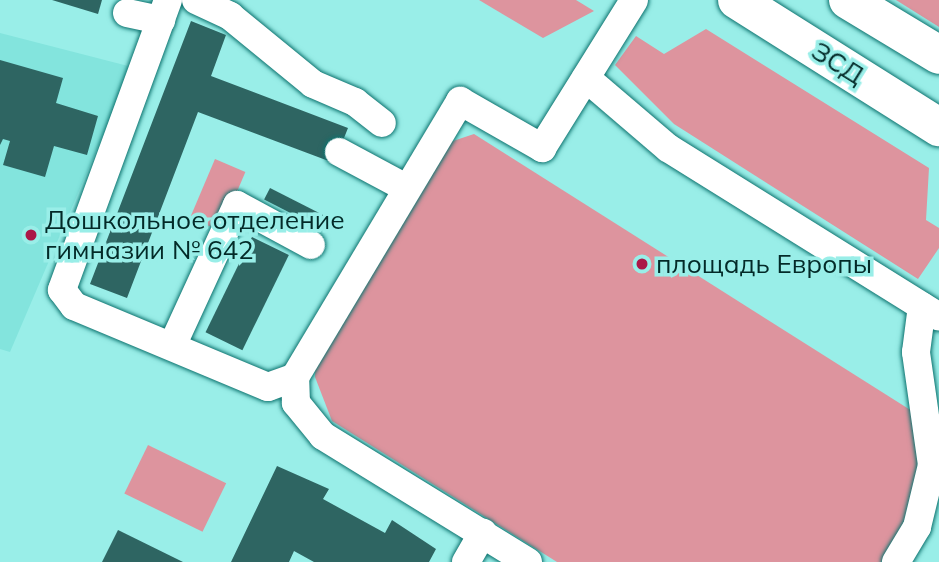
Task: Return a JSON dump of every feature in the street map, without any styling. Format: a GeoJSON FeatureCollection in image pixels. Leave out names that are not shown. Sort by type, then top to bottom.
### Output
{"type":"FeatureCollection","features":[{"type":"Feature","properties":{"kind":"highway","name":"ЗСД"},"geometry":{"type":"LineString","coordinates":[[737,0],[939,127]]}},
{"type":"Feature","properties":{"kind":"highway"},"geometry":{"type":"LineString","coordinates":[[848,0],[939,55]]}},
{"type":"Feature","properties":{"kind":"street"},"geometry":{"type":"LineString","coordinates":[[196,0],[230,16],[382,123]]}},
{"type":"Feature","properties":{"kind":"street"},"geometry":{"type":"LineString","coordinates":[[127,13],[165,10],[62,290],[74,306],[173,344],[268,387],[295,377]]}},
{"type":"Feature","properties":{"kind":"street"},"geometry":{"type":"LineString","coordinates":[[528,562],[323,436],[296,402],[295,377],[460,101],[542,148],[628,10]]}},
{"type":"Feature","properties":{"kind":"street"},"geometry":{"type":"LineString","coordinates":[[586,78],[668,148],[930,312],[916,352],[932,465],[917,527],[897,562]]}},
{"type":"Feature","properties":{"kind":"street"},"geometry":{"type":"LineString","coordinates":[[339,152],[406,188]]}},
{"type":"Feature","properties":{"kind":"street"},"geometry":{"type":"LineString","coordinates":[[173,344],[237,205],[311,245]]}},
{"type":"Feature","properties":{"kind":"street"},"geometry":{"type":"LineString","coordinates":[[466,562],[483,533]]}},
{"type":"Feature","properties":{"kind":"shaded area"},"geometry":{"type":"Polygon","coordinates":[[[479,0],[576,0],[594,11],[543,38],[479,0]]]}},
{"type":"Feature","properties":{"kind":"shaded area"},"geometry":{"type":"Polygon","coordinates":[[[896,0],[939,0],[939,27],[896,0]]]}},
{"type":"Feature","properties":{"kind":"shaded area"},"geometry":{"type":"Polygon","coordinates":[[[706,29],[929,168],[926,220],[939,228],[939,248],[918,279],[674,124],[615,65],[636,36],[664,54],[706,29]]]}},
{"type":"Feature","properties":{"kind":"shaded area","name":"Дошкольное отделение гимназии № 642"},"geometry":{"type":"Polygon","coordinates":[[[0,33],[132,67],[10,352],[0,349],[0,33]]]}},
{"type":"Feature","properties":{"kind":"shaded area","name":"площадь Европы"},"geometry":{"type":"Polygon","coordinates":[[[474,134],[912,411],[921,460],[902,528],[881,562],[557,562],[332,421],[315,377],[316,351],[447,143],[474,134]]]}},
{"type":"Feature","properties":{"kind":"shaded area"},"geometry":{"type":"Polygon","coordinates":[[[215,159],[245,172],[220,231],[190,218],[215,159]]]}},
{"type":"Feature","properties":{"kind":"shaded area"},"geometry":{"type":"Polygon","coordinates":[[[148,445],[226,483],[203,532],[124,494],[148,445]]]}},
{"type":"Feature","properties":{"kind":"building"},"geometry":{"type":"Polygon","coordinates":[[[52,0],[102,0],[98,14],[52,0]]]}},
{"type":"Feature","properties":{"kind":"building"},"geometry":{"type":"Polygon","coordinates":[[[191,21],[226,35],[211,76],[348,128],[334,163],[198,112],[127,298],[90,284],[191,21]]]}},
{"type":"Feature","properties":{"kind":"building"},"geometry":{"type":"Polygon","coordinates":[[[0,60],[63,78],[56,103],[98,116],[87,155],[54,146],[45,177],[3,165],[10,141],[3,139],[0,145],[0,60]]]}},
{"type":"Feature","properties":{"kind":"building"},"geometry":{"type":"Polygon","coordinates":[[[270,188],[326,217],[320,228],[264,200],[270,188]]]}},
{"type":"Feature","properties":{"kind":"building"},"geometry":{"type":"Polygon","coordinates":[[[252,237],[289,255],[242,350],[206,332],[252,237]]]}},
{"type":"Feature","properties":{"kind":"building"},"geometry":{"type":"Polygon","coordinates":[[[277,466],[329,489],[323,499],[385,533],[392,520],[436,549],[429,562],[314,562],[294,551],[289,562],[231,562],[277,466]]]}},
{"type":"Feature","properties":{"kind":"building"},"geometry":{"type":"Polygon","coordinates":[[[118,530],[183,562],[102,562],[118,530]]]}},
{"type":"Feature","properties":{"kind":"place","name":"Дошкольное отделение гимназии № 642"},"geometry":{"type":"Point","coordinates":[31,235]}},
{"type":"Feature","properties":{"kind":"place","name":"площадь Европы"},"geometry":{"type":"Point","coordinates":[642,264]}}]}
